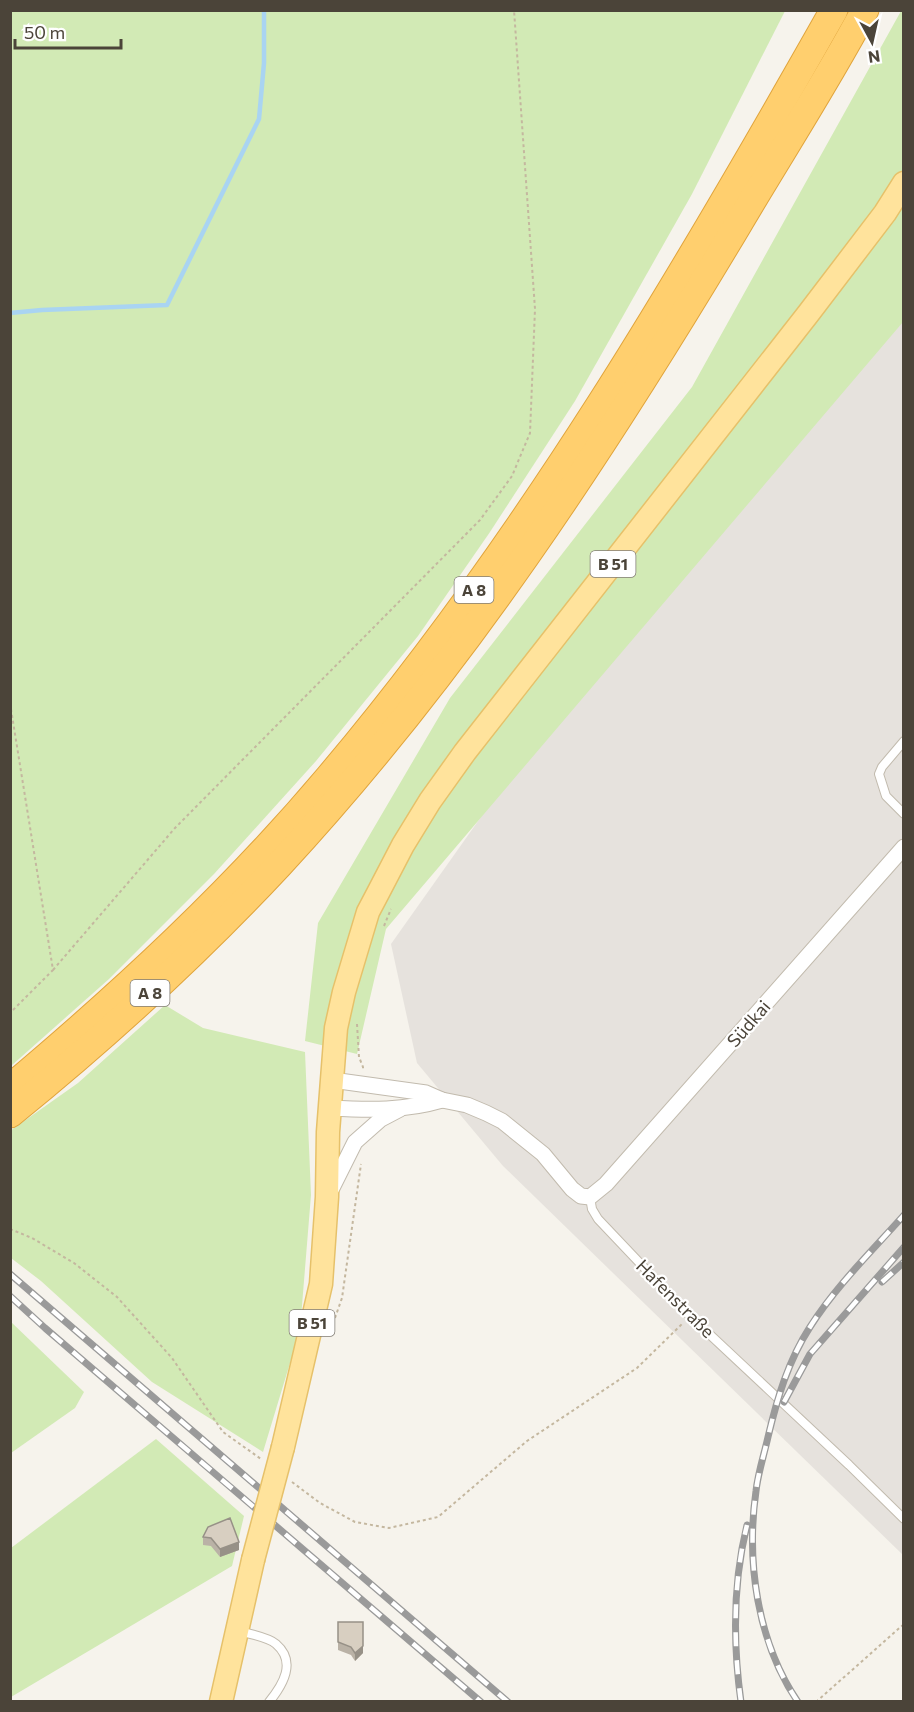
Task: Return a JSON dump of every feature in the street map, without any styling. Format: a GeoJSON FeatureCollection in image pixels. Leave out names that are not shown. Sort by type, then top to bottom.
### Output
{"type":"FeatureCollection","features":[{"type":"Feature","properties":{"kind":"highway","name":"A 8"},"geometry":{"type":"LineString","coordinates":[[10,1088],[79,1030],[200,917],[264,851],[399,692],[497,556],[615,382],[769,125],[834,10]]}},
{"type":"Feature","properties":{"kind":"highway","name":"A 8"},"geometry":{"type":"LineString","coordinates":[[10,1114],[109,1030],[214,932],[315,824],[420,699],[518,568],[601,446],[696,295],[865,10]]}},
{"type":"Feature","properties":{"kind":"main road","name":"B 51"},"geometry":{"type":"LineString","coordinates":[[220,1701],[319,1297],[336,1028],[352,962],[368,912],[403,845],[430,801],[465,752],[885,213],[903,183]]}},
{"type":"Feature","properties":{"kind":"street","name":"Südkai"},"geometry":{"type":"LineString","coordinates":[[590,1197],[599,1192],[636,1151],[903,847]]}},
{"type":"Feature","properties":{"kind":"street"},"geometry":{"type":"LineString","coordinates":[[332,1080],[426,1093],[442,1100],[467,1105],[502,1121],[543,1154],[572,1189],[581,1196],[590,1197]]}},
{"type":"Feature","properties":{"kind":"street"},"geometry":{"type":"LineString","coordinates":[[330,1108],[400,1109],[423,1106],[442,1100]]}},
{"type":"Feature","properties":{"kind":"street"},"geometry":{"type":"LineString","coordinates":[[327,1197],[355,1142],[381,1119],[400,1109]]}},
{"type":"Feature","properties":{"kind":"lane"},"geometry":{"type":"LineString","coordinates":[[903,741],[879,774],[886,796],[903,814]]}},
{"type":"Feature","properties":{"kind":"lane","name":"Hafenstraße"},"geometry":{"type":"LineString","coordinates":[[590,1197],[592,1209],[598,1219],[690,1316],[841,1457],[903,1519]]}},
{"type":"Feature","properties":{"kind":"lane"},"geometry":{"type":"LineString","coordinates":[[236,1630],[275,1643],[284,1654],[288,1668],[282,1686],[269,1701]]}},
{"type":"Feature","properties":{"kind":"path"},"geometry":{"type":"LineString","coordinates":[[10,1013],[53,970],[175,828],[480,520],[512,476],[530,433],[535,309],[514,10]]}},
{"type":"Feature","properties":{"kind":"path"},"geometry":{"type":"LineString","coordinates":[[10,704],[53,970]]}},
{"type":"Feature","properties":{"kind":"path"},"geometry":{"type":"LineString","coordinates":[[382,932],[395,902]]}},
{"type":"Feature","properties":{"kind":"path"},"geometry":{"type":"LineString","coordinates":[[357,1018],[358,1057],[363,1067],[362,1083]]}},
{"type":"Feature","properties":{"kind":"path"},"geometry":{"type":"LineString","coordinates":[[327,1341],[342,1298],[361,1163]]}},
{"type":"Feature","properties":{"kind":"path"},"geometry":{"type":"LineString","coordinates":[[10,1229],[32,1238],[74,1263],[117,1297],[146,1326],[172,1359],[223,1432],[267,1464]]}},
{"type":"Feature","properties":{"kind":"path"},"geometry":{"type":"LineString","coordinates":[[285,1477],[320,1503],[355,1522],[389,1528],[438,1517],[527,1441],[637,1368],[690,1316]]}},
{"type":"Feature","properties":{"kind":"path"},"geometry":{"type":"LineString","coordinates":[[816,1701],[903,1624]]}},
{"type":"Feature","properties":{"kind":"shaded area"},"geometry":{"type":"Polygon","coordinates":[[[903,315],[903,1555],[503,1166],[417,1063],[391,944],[576,683],[903,315]]]}},
{"type":"Feature","properties":{"kind":"green space"},"geometry":{"type":"Polygon","coordinates":[[[10,11],[785,11],[692,194],[575,401],[490,532],[418,636],[316,761],[214,874],[109,979],[11,1066],[10,11]]]}},
{"type":"Feature","properties":{"kind":"green space"},"geometry":{"type":"Polygon","coordinates":[[[903,11],[903,322],[386,929],[357,1054],[305,1041],[318,923],[450,698],[692,387],[903,11]]]}},
{"type":"Feature","properties":{"kind":"green space"},"geometry":{"type":"Polygon","coordinates":[[[165,1005],[203,1028],[305,1052],[311,1195],[300,1330],[263,1452],[152,1382],[41,1281],[11,1258],[10,1131],[78,1083],[165,1005]]]}},
{"type":"Feature","properties":{"kind":"green space"},"geometry":{"type":"Polygon","coordinates":[[[10,1321],[84,1392],[75,1408],[11,1453],[10,1321]]]}},
{"type":"Feature","properties":{"kind":"green space"},"geometry":{"type":"Polygon","coordinates":[[[156,1439],[244,1516],[232,1566],[11,1697],[11,1548],[156,1439]]]}},
{"type":"Feature","properties":{"kind":"building"},"geometry":{"type":"Polygon","coordinates":[[[230,1518],[239,1542],[220,1549],[211,1538],[203,1537],[208,1527],[230,1518]]]}},
{"type":"Feature","properties":{"kind":"building"},"geometry":{"type":"Polygon","coordinates":[[[338,1622],[363,1622],[363,1646],[355,1653],[351,1647],[338,1642],[338,1622]]]}},
{"type":"Feature","properties":{"kind":"waterway"},"geometry":{"type":"LineString","coordinates":[[10,313],[167,305],[259,119],[264,63],[264,10]]}},
{"type":"Feature","properties":{"kind":"railway"},"geometry":{"type":"LineString","coordinates":[[798,1702],[773,1654],[758,1600],[754,1573],[753,1518],[760,1471],[779,1394],[802,1340],[843,1283],[904,1215]]}},
{"type":"Feature","properties":{"kind":"railway"},"geometry":{"type":"LineString","coordinates":[[784,1402],[810,1354],[904,1247]]}},
{"type":"Feature","properties":{"kind":"railway"},"geometry":{"type":"LineString","coordinates":[[882,1282],[904,1262]]}},
{"type":"Feature","properties":{"kind":"railway"},"geometry":{"type":"LineString","coordinates":[[10,1274],[508,1702]]}},
{"type":"Feature","properties":{"kind":"railway"},"geometry":{"type":"LineString","coordinates":[[10,1296],[481,1702]]}},
{"type":"Feature","properties":{"kind":"railway"},"geometry":{"type":"LineString","coordinates":[[741,1702],[736,1613],[739,1569],[747,1525]]}}]}
